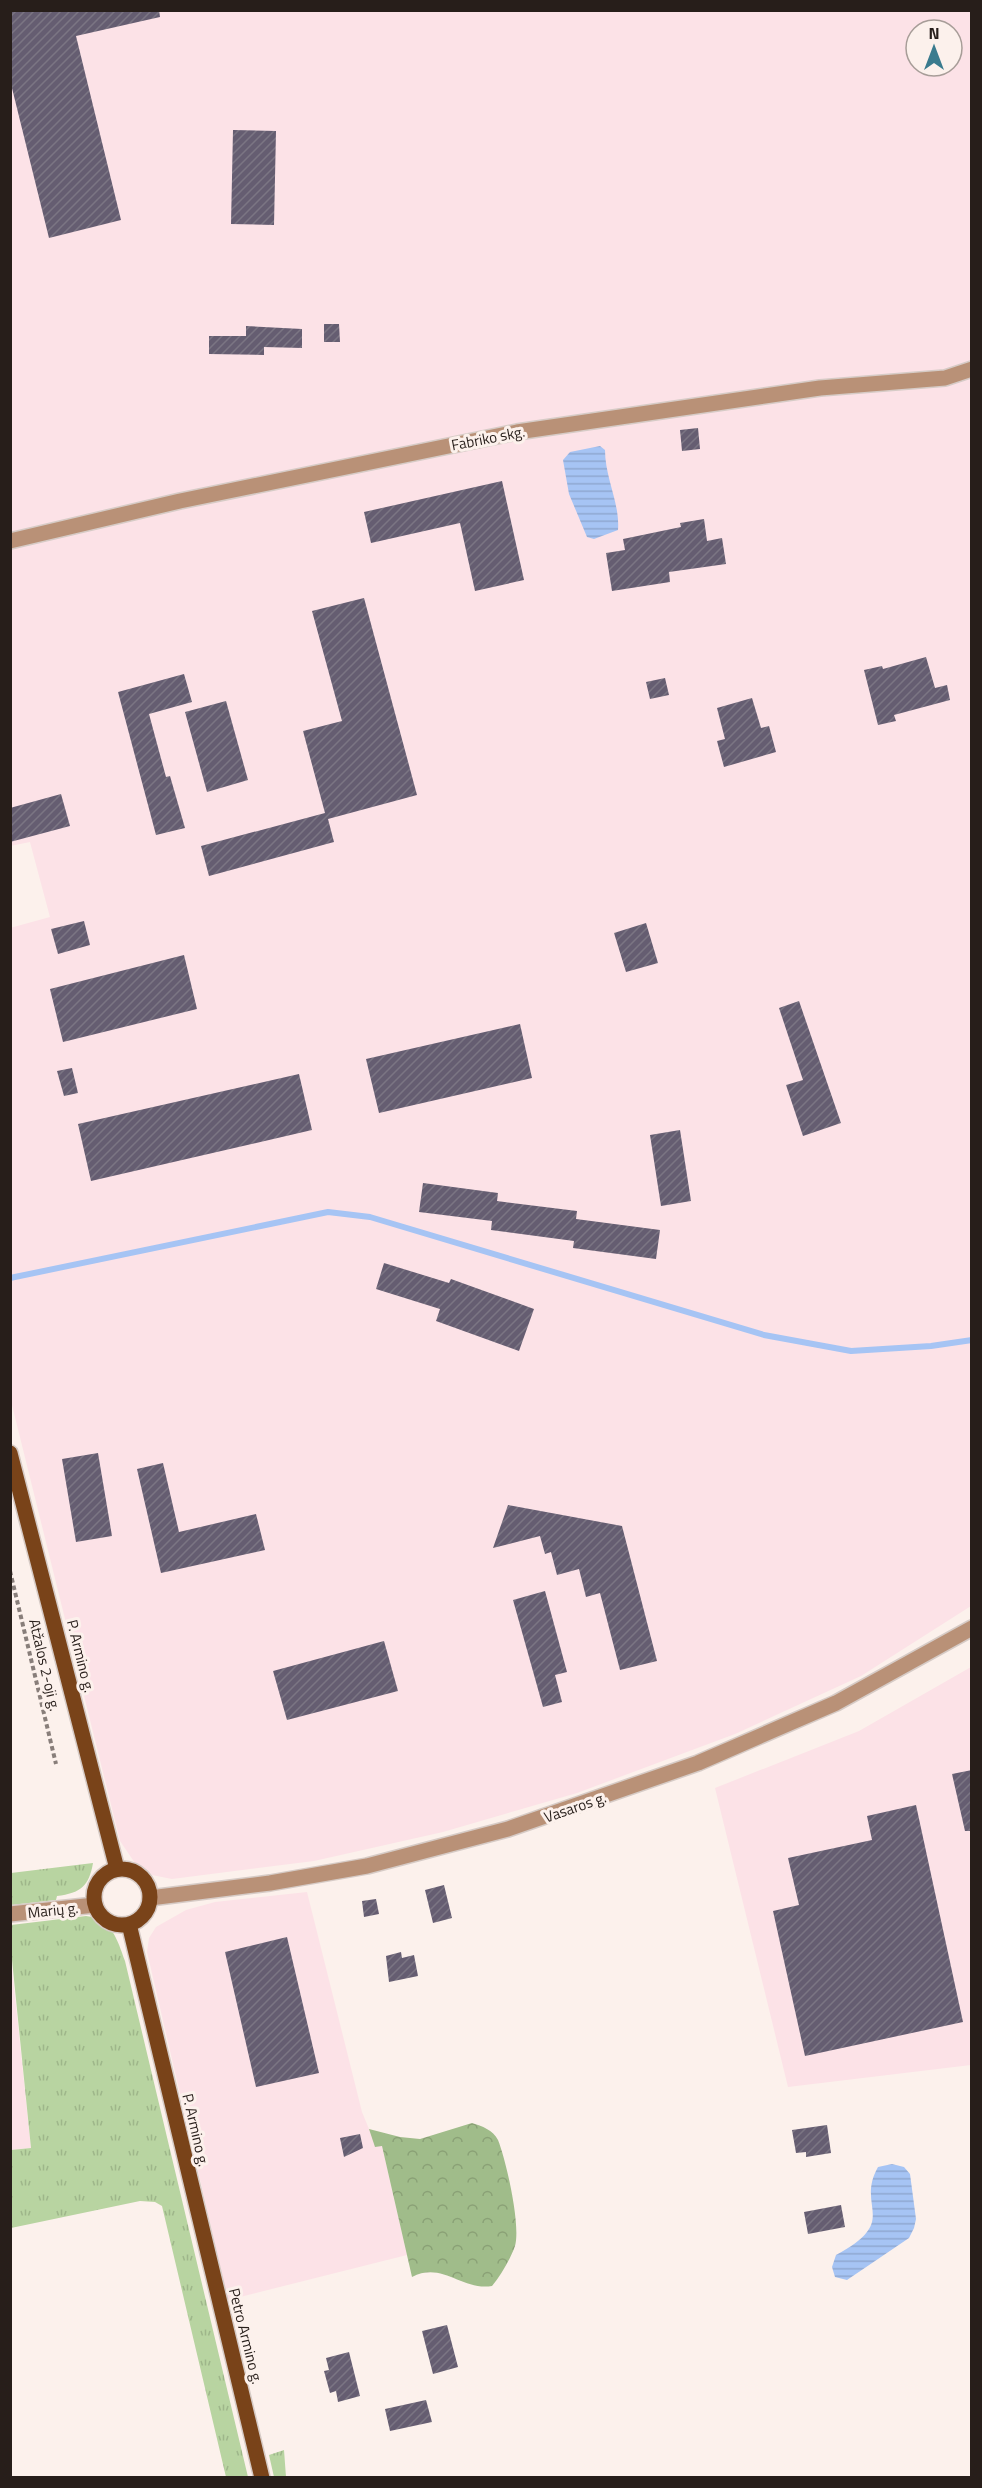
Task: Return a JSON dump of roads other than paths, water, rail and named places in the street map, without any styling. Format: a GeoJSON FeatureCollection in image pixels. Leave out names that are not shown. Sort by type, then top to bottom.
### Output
{"type":"FeatureCollection","features":[{"type":"Feature","properties":{"kind":"main road","name":"P. Armino g."},"geometry":{"type":"LineString","coordinates":[[10,1453],[117,1869]]}},
{"type":"Feature","properties":{"kind":"main road"},"geometry":{"type":"LineString","coordinates":[[117,1869],[127,1869],[143,1879],[150,1898],[143,1914],[129,1924],[112,1923],[99,1913],[94,1896],[100,1878],[117,1869]]}},
{"type":"Feature","properties":{"kind":"main road","name":"P. Armino g."},"geometry":{"type":"LineString","coordinates":[[129,1924],[195,2204]]}},
{"type":"Feature","properties":{"kind":"main road","name":"Petro Armino g."},"geometry":{"type":"LineString","coordinates":[[195,2204],[262,2478]]}},
{"type":"Feature","properties":{"kind":"street","name":"Fabriko skg."},"geometry":{"type":"LineString","coordinates":[[10,541],[180,501],[517,432],[820,388],[945,378],[972,369]]}},
{"type":"Feature","properties":{"kind":"street","name":"Vasaros g."},"geometry":{"type":"LineString","coordinates":[[150,1898],[270,1883],[367,1866],[508,1829],[633,1787],[730,1750],[836,1703],[972,1628]]}},
{"type":"Feature","properties":{"kind":"street","name":"Marių g."},"geometry":{"type":"LineString","coordinates":[[10,1914],[95,1905]]}},
{"type":"Feature","properties":{"kind":"water"},"geometry":{"type":"Polygon","coordinates":[[[600,446],[605,450],[607,471],[617,510],[618,530],[594,539],[587,537],[569,494],[563,460],[570,452],[600,446]]]}},
{"type":"Feature","properties":{"kind":"water"},"geometry":{"type":"Polygon","coordinates":[[[892,2164],[904,2167],[910,2174],[916,2219],[909,2238],[847,2280],[835,2277],[832,2267],[836,2255],[856,2243],[872,2223],[872,2181],[878,2167],[892,2164]]]}},
{"type":"Feature","properties":{"kind":"waterway"},"geometry":{"type":"LineString","coordinates":[[10,1278],[328,1212],[370,1217],[764,1335],[851,1351],[931,1346],[972,1340]]}}]}
